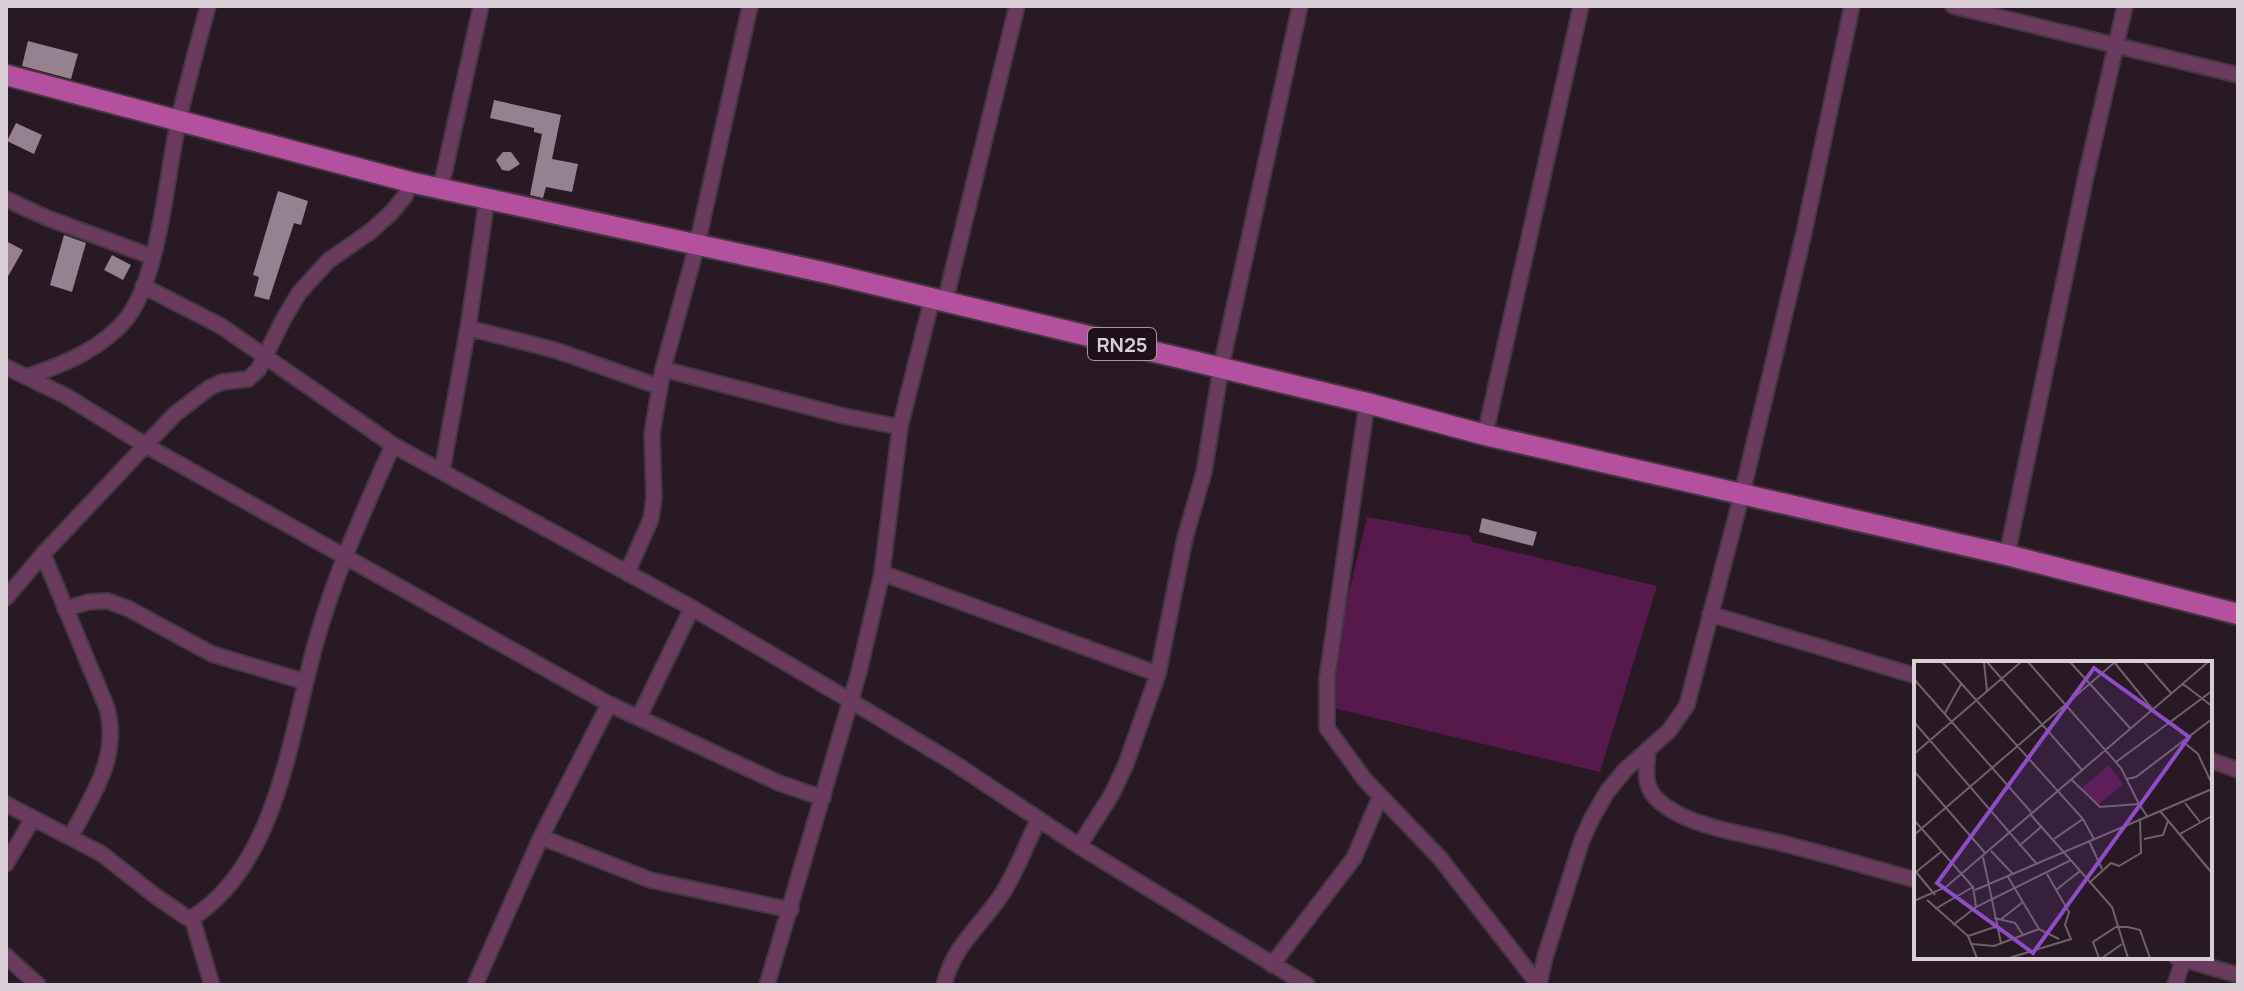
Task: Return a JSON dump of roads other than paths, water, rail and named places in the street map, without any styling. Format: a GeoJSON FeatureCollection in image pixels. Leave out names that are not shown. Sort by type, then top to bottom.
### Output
{"type":"FeatureCollection","features":[{"type":"Feature","properties":{"kind":"main road","name":"RN25"},"geometry":{"type":"LineString","coordinates":[[6,75],[410,182],[827,273],[1221,367],[1485,435],[2007,555],[2238,614]]}},
{"type":"Feature","properties":{"kind":"street"},"geometry":{"type":"LineString","coordinates":[[29,376],[60,366],[114,331],[129,315],[153,257],[179,119],[208,6]]}},
{"type":"Feature","properties":{"kind":"street"},"geometry":{"type":"LineString","coordinates":[[441,187],[481,6]]}},
{"type":"Feature","properties":{"kind":"street"},"geometry":{"type":"LineString","coordinates":[[627,573],[651,519],[654,498],[652,433],[663,369],[697,245],[750,6]]}},
{"type":"Feature","properties":{"kind":"street"},"geometry":{"type":"LineString","coordinates":[[767,985],[851,701],[882,573],[900,427],[938,300],[1017,6]]}},
{"type":"Feature","properties":{"kind":"street"},"geometry":{"type":"LineString","coordinates":[[1079,846],[1112,794],[1126,764],[1158,674],[1185,538],[1204,472],[1221,367],[1300,6]]}},
{"type":"Feature","properties":{"kind":"street"},"geometry":{"type":"LineString","coordinates":[[1485,435],[1581,6]]}},
{"type":"Feature","properties":{"kind":"street"},"geometry":{"type":"LineString","coordinates":[[1539,985],[1582,840],[1592,818],[1616,781],[1669,731],[1687,705],[1742,494],[1803,237],[1852,6]]}},
{"type":"Feature","properties":{"kind":"street"},"geometry":{"type":"LineString","coordinates":[[1953,6],[2238,75]]}},
{"type":"Feature","properties":{"kind":"street"},"geometry":{"type":"LineString","coordinates":[[2007,555],[2125,6]]}},
{"type":"Feature","properties":{"kind":"street"},"geometry":{"type":"LineString","coordinates":[[6,598],[43,554],[175,414],[209,388],[222,382],[248,379],[258,370],[299,293],[328,261],[391,213],[405,196],[410,182]]}},
{"type":"Feature","properties":{"kind":"street"},"geometry":{"type":"LineString","coordinates":[[6,199],[47,218],[153,257]]}},
{"type":"Feature","properties":{"kind":"street"},"geometry":{"type":"LineString","coordinates":[[442,471],[487,199]]}},
{"type":"Feature","properties":{"kind":"street"},"geometry":{"type":"LineString","coordinates":[[143,286],[221,326],[393,445],[692,608],[851,701],[954,763],[1079,846],[1307,985]]}},
{"type":"Feature","properties":{"kind":"street"},"geometry":{"type":"LineString","coordinates":[[468,328],[555,350],[660,387]]}},
{"type":"Feature","properties":{"kind":"street"},"geometry":{"type":"LineString","coordinates":[[6,367],[29,376],[145,445],[609,704],[779,783],[823,798]]}},
{"type":"Feature","properties":{"kind":"street"},"geometry":{"type":"LineString","coordinates":[[663,369],[844,416],[900,427]]}},
{"type":"Feature","properties":{"kind":"street"},"geometry":{"type":"LineString","coordinates":[[1367,403],[1327,678],[1327,728],[1380,797],[1439,857],[1539,985]]}},
{"type":"Feature","properties":{"kind":"street"},"geometry":{"type":"LineString","coordinates":[[192,918],[227,887],[249,858],[272,807],[297,728],[315,643],[344,556],[393,445]]}},
{"type":"Feature","properties":{"kind":"street"},"geometry":{"type":"LineString","coordinates":[[43,554],[107,708],[112,741],[100,780],[71,836]]}},
{"type":"Feature","properties":{"kind":"street"},"geometry":{"type":"LineString","coordinates":[[882,573],[1158,674]]}},
{"type":"Feature","properties":{"kind":"street"},"geometry":{"type":"LineString","coordinates":[[65,609],[88,602],[108,601],[129,609],[212,654],[306,682]]}},
{"type":"Feature","properties":{"kind":"street"},"geometry":{"type":"LineString","coordinates":[[639,717],[692,608]]}},
{"type":"Feature","properties":{"kind":"street"},"geometry":{"type":"LineString","coordinates":[[1710,614],[1914,675]]}},
{"type":"Feature","properties":{"kind":"street"},"geometry":{"type":"LineString","coordinates":[[475,985],[541,837],[609,704]]}},
{"type":"Feature","properties":{"kind":"street"},"geometry":{"type":"LineString","coordinates":[[1648,749],[1646,782],[1654,796],[1672,809],[1713,828],[1914,879]]}},
{"type":"Feature","properties":{"kind":"street"},"geometry":{"type":"LineString","coordinates":[[2212,761],[2238,770]]}},
{"type":"Feature","properties":{"kind":"street"},"geometry":{"type":"LineString","coordinates":[[1272,965],[1354,858],[1380,797]]}},
{"type":"Feature","properties":{"kind":"street"},"geometry":{"type":"LineString","coordinates":[[6,804],[102,854],[154,895],[192,918]]}},
{"type":"Feature","properties":{"kind":"street"},"geometry":{"type":"LineString","coordinates":[[944,985],[950,964],[963,941],[1002,894],[1039,819]]}},
{"type":"Feature","properties":{"kind":"street"},"geometry":{"type":"LineString","coordinates":[[6,864],[32,820]]}},
{"type":"Feature","properties":{"kind":"street"},"geometry":{"type":"LineString","coordinates":[[541,837],[650,880],[791,910]]}},
{"type":"Feature","properties":{"kind":"street"},"geometry":{"type":"LineString","coordinates":[[192,918],[212,985]]}},
{"type":"Feature","properties":{"kind":"street"},"geometry":{"type":"LineString","coordinates":[[6,956],[38,985]]}},
{"type":"Feature","properties":{"kind":"street"},"geometry":{"type":"LineString","coordinates":[[2175,985],[2180,959]]}},
{"type":"Feature","properties":{"kind":"street"},"geometry":{"type":"LineString","coordinates":[[2183,959],[2238,975]]}}]}
